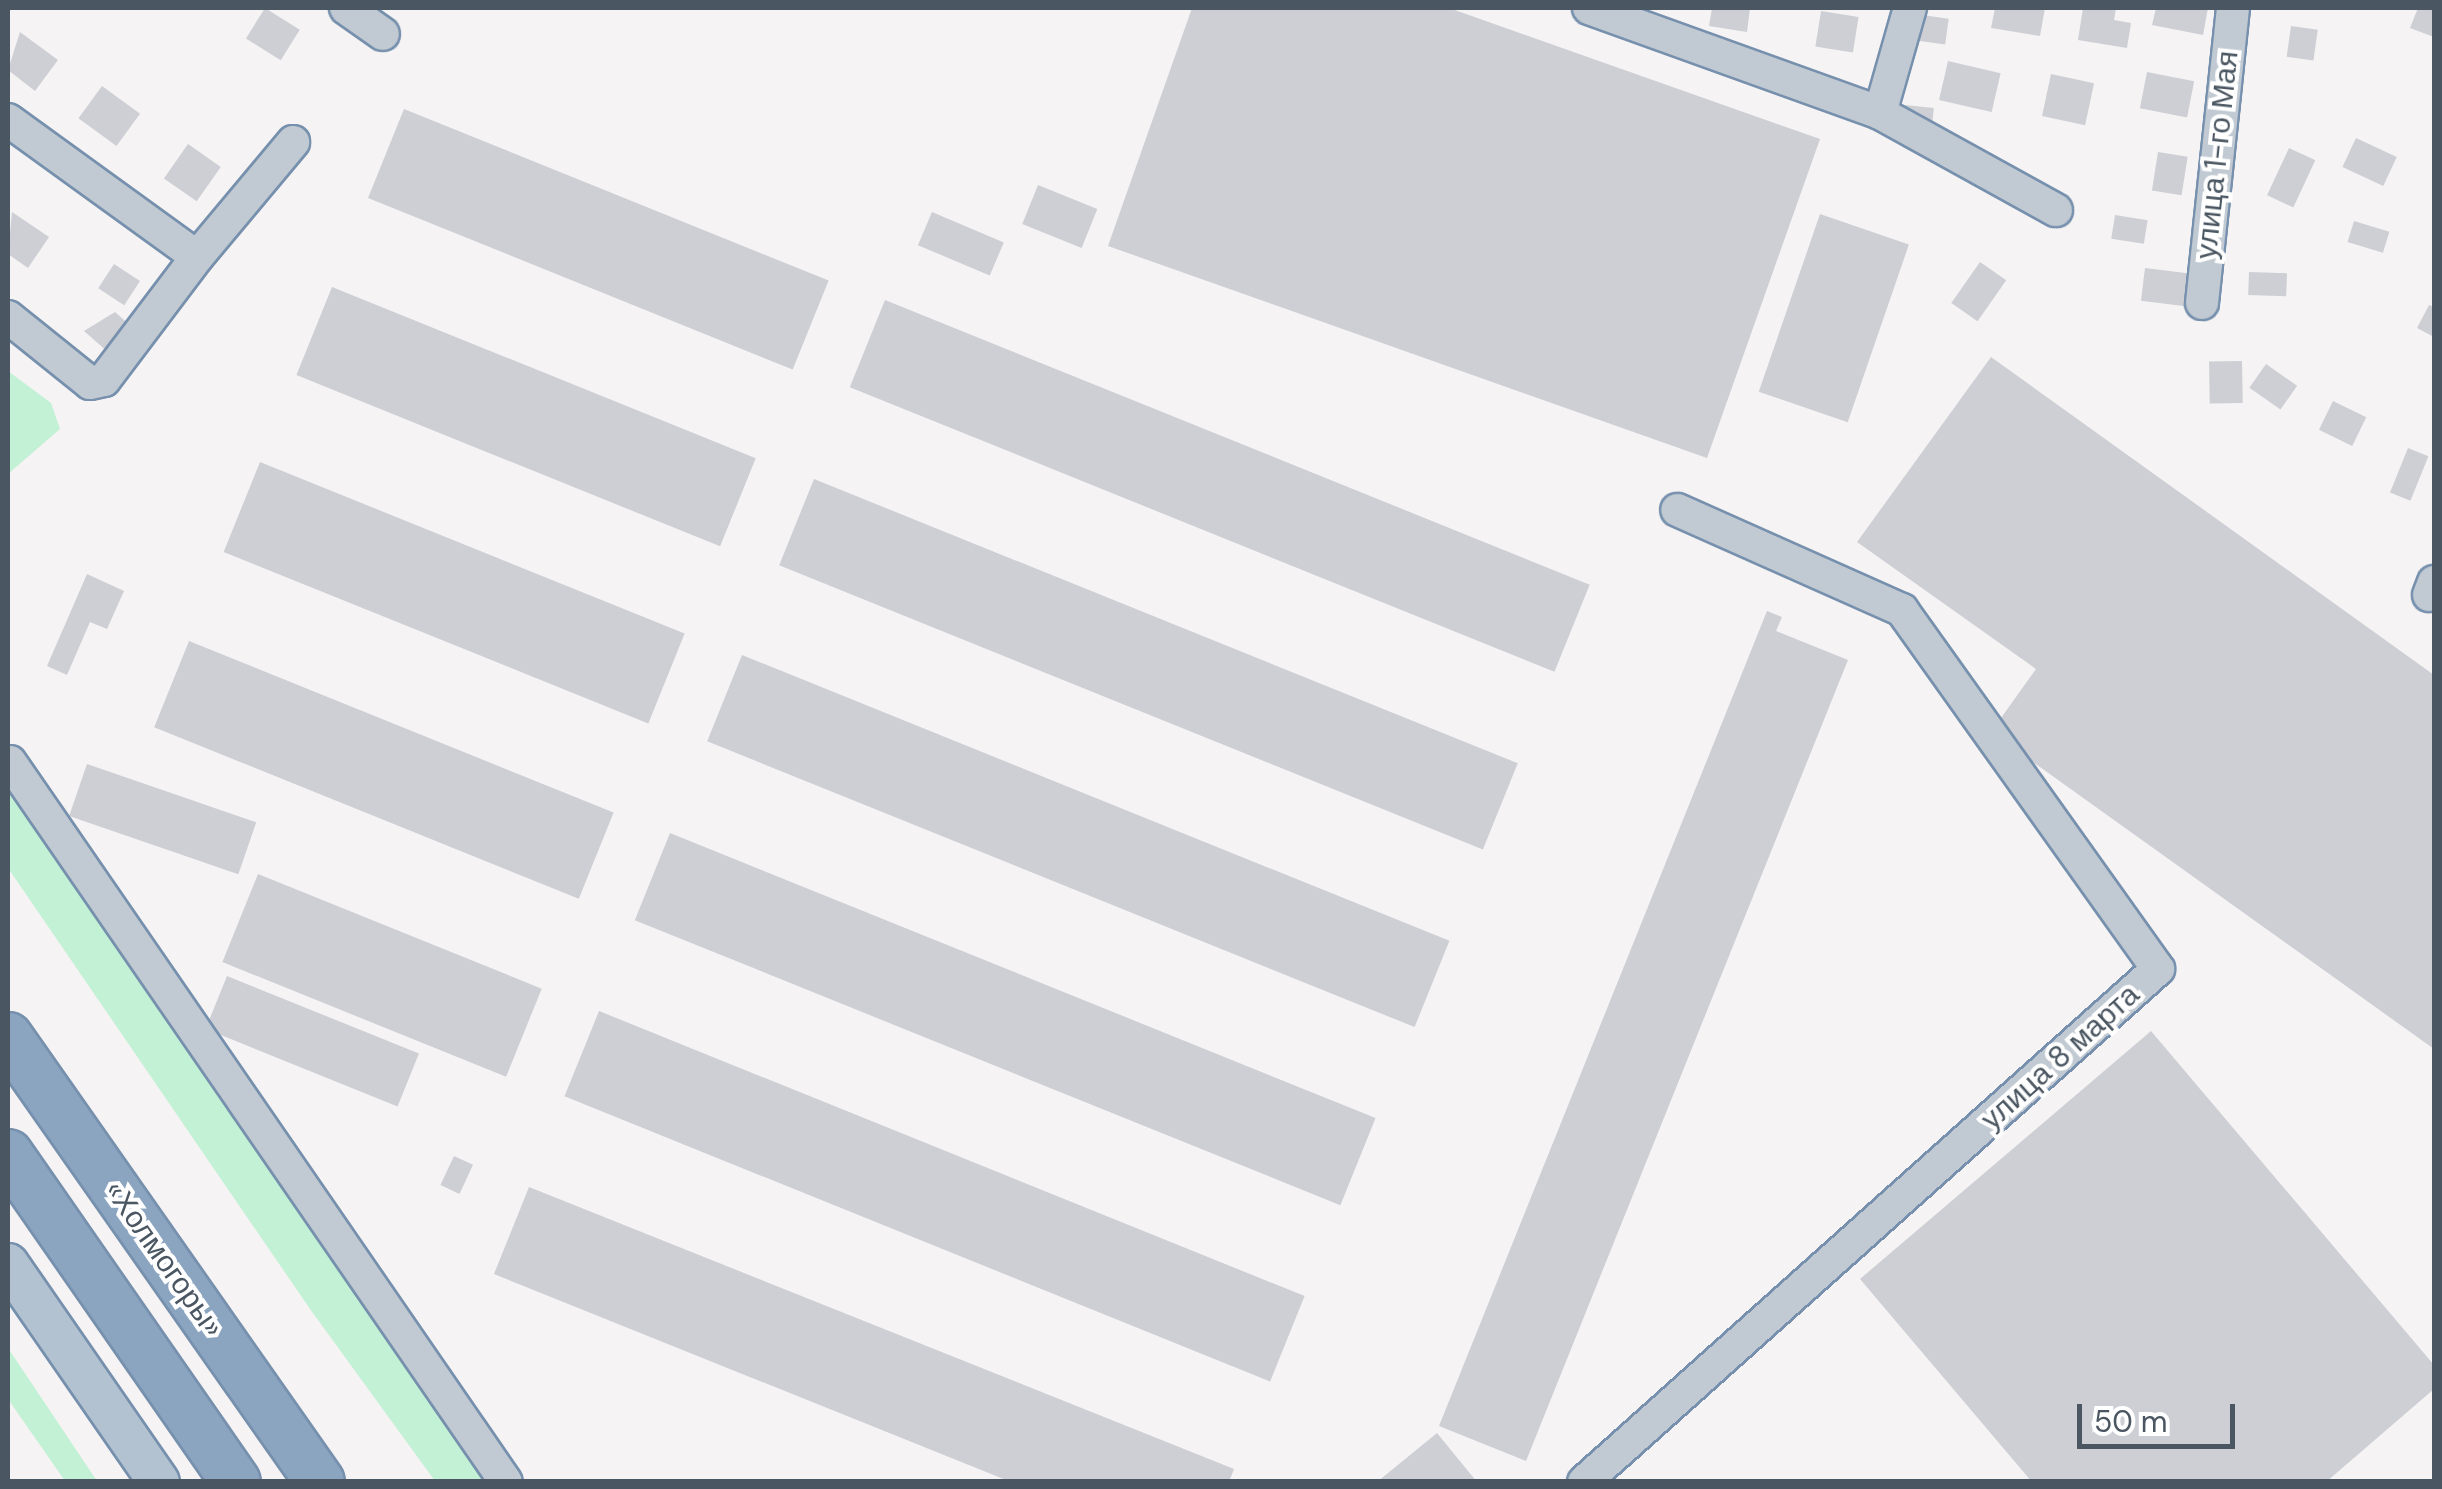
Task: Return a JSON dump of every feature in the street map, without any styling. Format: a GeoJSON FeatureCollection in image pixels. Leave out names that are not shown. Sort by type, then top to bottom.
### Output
{"type":"FeatureCollection","features":[{"type":"Feature","properties":{"kind":"highway","name":"«Холмогоры»"},"geometry":{"type":"LineString","coordinates":[[8,1037],[320,1482]]}},
{"type":"Feature","properties":{"kind":"highway"},"geometry":{"type":"LineString","coordinates":[[8,1154],[236,1482]]}},
{"type":"Feature","properties":{"kind":"main road"},"geometry":{"type":"LineString","coordinates":[[8,1264],[159,1482]]}},
{"type":"Feature","properties":{"kind":"street"},"geometry":{"type":"LineString","coordinates":[[346,8],[383,34]]}},
{"type":"Feature","properties":{"kind":"street"},"geometry":{"type":"LineString","coordinates":[[1589,8],[1880,113],[2056,210]]}},
{"type":"Feature","properties":{"kind":"street"},"geometry":{"type":"LineString","coordinates":[[1880,113],[1910,8]]}},
{"type":"Feature","properties":{"kind":"street","name":"улица 1-го Мая"},"geometry":{"type":"LineString","coordinates":[[2202,303],[2233,8]]}},
{"type":"Feature","properties":{"kind":"street"},"geometry":{"type":"LineString","coordinates":[[8,120],[197,257]]}},
{"type":"Feature","properties":{"kind":"street"},"geometry":{"type":"LineString","coordinates":[[8,317],[90,383],[104,380],[197,257],[293,142]]}},
{"type":"Feature","properties":{"kind":"street","name":"улица 8 марта"},"geometry":{"type":"LineString","coordinates":[[1584,1482],[2158,969],[1902,610],[1678,510]]}},
{"type":"Feature","properties":{"kind":"street"},"geometry":{"type":"LineString","coordinates":[[10,762],[506,1482]]}},
{"type":"Feature","properties":{"kind":"green space"},"geometry":{"type":"Polygon","coordinates":[[[8,371],[51,403],[60,429],[8,474],[8,371]]]}},
{"type":"Feature","properties":{"kind":"green space"},"geometry":{"type":"Polygon","coordinates":[[[8,791],[492,1481],[435,1481],[310,1309],[8,868],[8,791]]]}},
{"type":"Feature","properties":{"kind":"green space"},"geometry":{"type":"Polygon","coordinates":[[[8,1348],[97,1481],[65,1481],[8,1399],[8,1348]]]}},
{"type":"Feature","properties":{"kind":"building"},"geometry":{"type":"Polygon","coordinates":[[[265,8],[300,30],[281,60],[246,39],[265,8]]]}},
{"type":"Feature","properties":{"kind":"building"},"geometry":{"type":"Polygon","coordinates":[[[1192,8],[1449,8],[1820,139],[1707,458],[1108,246],[1192,8]]]}},
{"type":"Feature","properties":{"kind":"building"},"geometry":{"type":"Polygon","coordinates":[[[1712,8],[1750,8],[1747,32],[1709,26],[1712,8]]]}},
{"type":"Feature","properties":{"kind":"building"},"geometry":{"type":"Polygon","coordinates":[[[1995,8],[2045,8],[2040,36],[1991,28],[1995,8]]]}},
{"type":"Feature","properties":{"kind":"building"},"geometry":{"type":"Polygon","coordinates":[[[2083,8],[2116,8],[2114,20],[2131,23],[2127,48],[2078,40],[2083,8]]]}},
{"type":"Feature","properties":{"kind":"building"},"geometry":{"type":"Polygon","coordinates":[[[2156,8],[2208,8],[2203,35],[2152,25],[2156,8]]]}},
{"type":"Feature","properties":{"kind":"building"},"geometry":{"type":"Polygon","coordinates":[[[2418,8],[2434,8],[2434,37],[2410,28],[2418,8]]]}},
{"type":"Feature","properties":{"kind":"building"},"geometry":{"type":"Polygon","coordinates":[[[1821,11],[1859,17],[1853,53],[1815,47],[1821,11]]]}},
{"type":"Feature","properties":{"kind":"building"},"geometry":{"type":"Polygon","coordinates":[[[1922,15],[1949,19],[1945,45],[1918,41],[1922,15]]]}},
{"type":"Feature","properties":{"kind":"building"},"geometry":{"type":"Polygon","coordinates":[[[2291,26],[2318,30],[2313,60],[2287,57],[2291,26]]]}},
{"type":"Feature","properties":{"kind":"building"},"geometry":{"type":"Polygon","coordinates":[[[20,32],[58,60],[35,91],[8,70],[20,32]]]}},
{"type":"Feature","properties":{"kind":"building"},"geometry":{"type":"Polygon","coordinates":[[[1948,61],[2001,73],[1992,112],[1939,100],[1948,61]]]}},
{"type":"Feature","properties":{"kind":"building"},"geometry":{"type":"Polygon","coordinates":[[[2147,72],[2194,81],[2187,117],[2140,108],[2147,72]]]}},
{"type":"Feature","properties":{"kind":"building"},"geometry":{"type":"Polygon","coordinates":[[[2051,74],[2094,83],[2085,125],[2042,116],[2051,74]]]}},
{"type":"Feature","properties":{"kind":"building"},"geometry":{"type":"Polygon","coordinates":[[[102,86],[140,114],[117,146],[78,118],[102,86]]]}},
{"type":"Feature","properties":{"kind":"building"},"geometry":{"type":"Polygon","coordinates":[[[1905,105],[1934,108],[1932,127],[1903,124],[1905,105]]]}},
{"type":"Feature","properties":{"kind":"building"},"geometry":{"type":"Polygon","coordinates":[[[404,109],[829,281],[793,370],[368,198],[404,109]]]}},
{"type":"Feature","properties":{"kind":"building"},"geometry":{"type":"Polygon","coordinates":[[[2356,138],[2397,157],[2383,186],[2342,167],[2356,138]]]}},
{"type":"Feature","properties":{"kind":"building"},"geometry":{"type":"Polygon","coordinates":[[[188,144],[221,167],[197,201],[164,178],[188,144]]]}},
{"type":"Feature","properties":{"kind":"building"},"geometry":{"type":"Polygon","coordinates":[[[2289,148],[2315,160],[2293,207],[2267,195],[2289,148]]]}},
{"type":"Feature","properties":{"kind":"building"},"geometry":{"type":"Polygon","coordinates":[[[2158,152],[2188,157],[2182,195],[2152,191],[2158,152]]]}},
{"type":"Feature","properties":{"kind":"building"},"geometry":{"type":"Polygon","coordinates":[[[1038,185],[1097,209],[1082,248],[1022,224],[1038,185]]]}},
{"type":"Feature","properties":{"kind":"building"},"geometry":{"type":"Polygon","coordinates":[[[12,212],[49,237],[28,268],[8,254],[12,212]]]}},
{"type":"Feature","properties":{"kind":"building"},"geometry":{"type":"Polygon","coordinates":[[[932,212],[1004,242],[990,276],[918,245],[932,212]]]}},
{"type":"Feature","properties":{"kind":"building"},"geometry":{"type":"Polygon","coordinates":[[[1820,214],[1909,245],[1848,422],[1759,392],[1820,214]]]}},
{"type":"Feature","properties":{"kind":"building"},"geometry":{"type":"Polygon","coordinates":[[[2115,215],[2148,220],[2144,244],[2111,239],[2115,215]]]}},
{"type":"Feature","properties":{"kind":"building"},"geometry":{"type":"Polygon","coordinates":[[[2354,221],[2389,232],[2383,253],[2348,242],[2354,221]]]}},
{"type":"Feature","properties":{"kind":"building"},"geometry":{"type":"Polygon","coordinates":[[[1980,262],[2006,280],[1978,321],[1951,303],[1980,262]]]}},
{"type":"Feature","properties":{"kind":"building"},"geometry":{"type":"Polygon","coordinates":[[[114,264],[140,281],[124,305],[98,288],[114,264]]]}},
{"type":"Feature","properties":{"kind":"building"},"geometry":{"type":"Polygon","coordinates":[[[2145,268],[2194,274],[2190,307],[2141,301],[2145,268]]]}},
{"type":"Feature","properties":{"kind":"building"},"geometry":{"type":"Polygon","coordinates":[[[2249,272],[2287,273],[2286,296],[2248,295],[2249,272]]]}},
{"type":"Feature","properties":{"kind":"building"},"geometry":{"type":"Polygon","coordinates":[[[332,287],[756,458],[720,546],[296,375],[332,287]]]}},
{"type":"Feature","properties":{"kind":"building"},"geometry":{"type":"Polygon","coordinates":[[[885,300],[1590,585],[1554,672],[850,387],[885,300]]]}},
{"type":"Feature","properties":{"kind":"building"},"geometry":{"type":"Polygon","coordinates":[[[2429,305],[2434,307],[2434,337],[2417,328],[2429,305]]]}},
{"type":"Feature","properties":{"kind":"building"},"geometry":{"type":"Polygon","coordinates":[[[115,312],[132,327],[109,353],[84,331],[115,312]]]}},
{"type":"Feature","properties":{"kind":"building"},"geometry":{"type":"Polygon","coordinates":[[[1991,357],[2434,675],[2434,1049],[1991,732],[2036,669],[1857,542],[1991,357]]]}},
{"type":"Feature","properties":{"kind":"building"},"geometry":{"type":"Polygon","coordinates":[[[2242,361],[2243,403],[2210,404],[2209,362],[2242,361]]]}},
{"type":"Feature","properties":{"kind":"building"},"geometry":{"type":"Polygon","coordinates":[[[2266,364],[2297,386],[2280,410],[2249,388],[2266,364]]]}},
{"type":"Feature","properties":{"kind":"building"},"geometry":{"type":"Polygon","coordinates":[[[2333,401],[2366,417],[2352,446],[2319,430],[2333,401]]]}},
{"type":"Feature","properties":{"kind":"building"},"geometry":{"type":"Polygon","coordinates":[[[2408,448],[2428,456],[2410,501],[2390,493],[2408,448]]]}},
{"type":"Feature","properties":{"kind":"building"},"geometry":{"type":"Polygon","coordinates":[[[260,462],[685,634],[648,724],[224,552],[260,462]]]}},
{"type":"Feature","properties":{"kind":"building"},"geometry":{"type":"Polygon","coordinates":[[[814,479],[1518,763],[1483,850],[779,565],[814,479]]]}},
{"type":"Feature","properties":{"kind":"building"},"geometry":{"type":"Polygon","coordinates":[[[87,574],[124,591],[107,629],[90,622],[67,675],[47,666],[87,574]]]}},
{"type":"Feature","properties":{"kind":"building"},"geometry":{"type":"Polygon","coordinates":[[[1767,611],[1782,617],[1776,631],[1848,660],[1526,1461],[1439,1426],[1767,611]]]}},
{"type":"Feature","properties":{"kind":"building"},"geometry":{"type":"Polygon","coordinates":[[[189,641],[614,813],[579,899],[154,727],[189,641]]]}},
{"type":"Feature","properties":{"kind":"building"},"geometry":{"type":"Polygon","coordinates":[[[742,655],[1449,941],[1415,1027],[707,741],[742,655]]]}},
{"type":"Feature","properties":{"kind":"building"},"geometry":{"type":"Polygon","coordinates":[[[87,764],[256,822],[238,874],[69,816],[87,764]]]}},
{"type":"Feature","properties":{"kind":"building"},"geometry":{"type":"Polygon","coordinates":[[[670,833],[1376,1118],[1340,1205],[635,920],[670,833]]]}},
{"type":"Feature","properties":{"kind":"building"},"geometry":{"type":"Polygon","coordinates":[[[258,874],[542,989],[506,1077],[222,962],[258,874]]]}},
{"type":"Feature","properties":{"kind":"building"},"geometry":{"type":"Polygon","coordinates":[[[227,976],[419,1054],[398,1106],[206,1029],[227,976]]]}},
{"type":"Feature","properties":{"kind":"building"},"geometry":{"type":"Polygon","coordinates":[[[599,1011],[1305,1296],[1270,1381],[565,1096],[599,1011]]]}},
{"type":"Feature","properties":{"kind":"building"},"geometry":{"type":"Polygon","coordinates":[[[2151,1031],[2434,1365],[2434,1389],[2326,1482],[2032,1482],[1860,1279],[2151,1031]]]}},
{"type":"Feature","properties":{"kind":"building"},"geometry":{"type":"Polygon","coordinates":[[[454,1156],[473,1165],[460,1194],[440,1185],[454,1156]]]}},
{"type":"Feature","properties":{"kind":"building"},"geometry":{"type":"Polygon","coordinates":[[[529,1187],[1234,1469],[1229,1482],[1011,1482],[494,1274],[529,1187]]]}},
{"type":"Feature","properties":{"kind":"building"},"geometry":{"type":"Polygon","coordinates":[[[1437,1433],[1477,1482],[1377,1482],[1437,1433]]]}}]}
